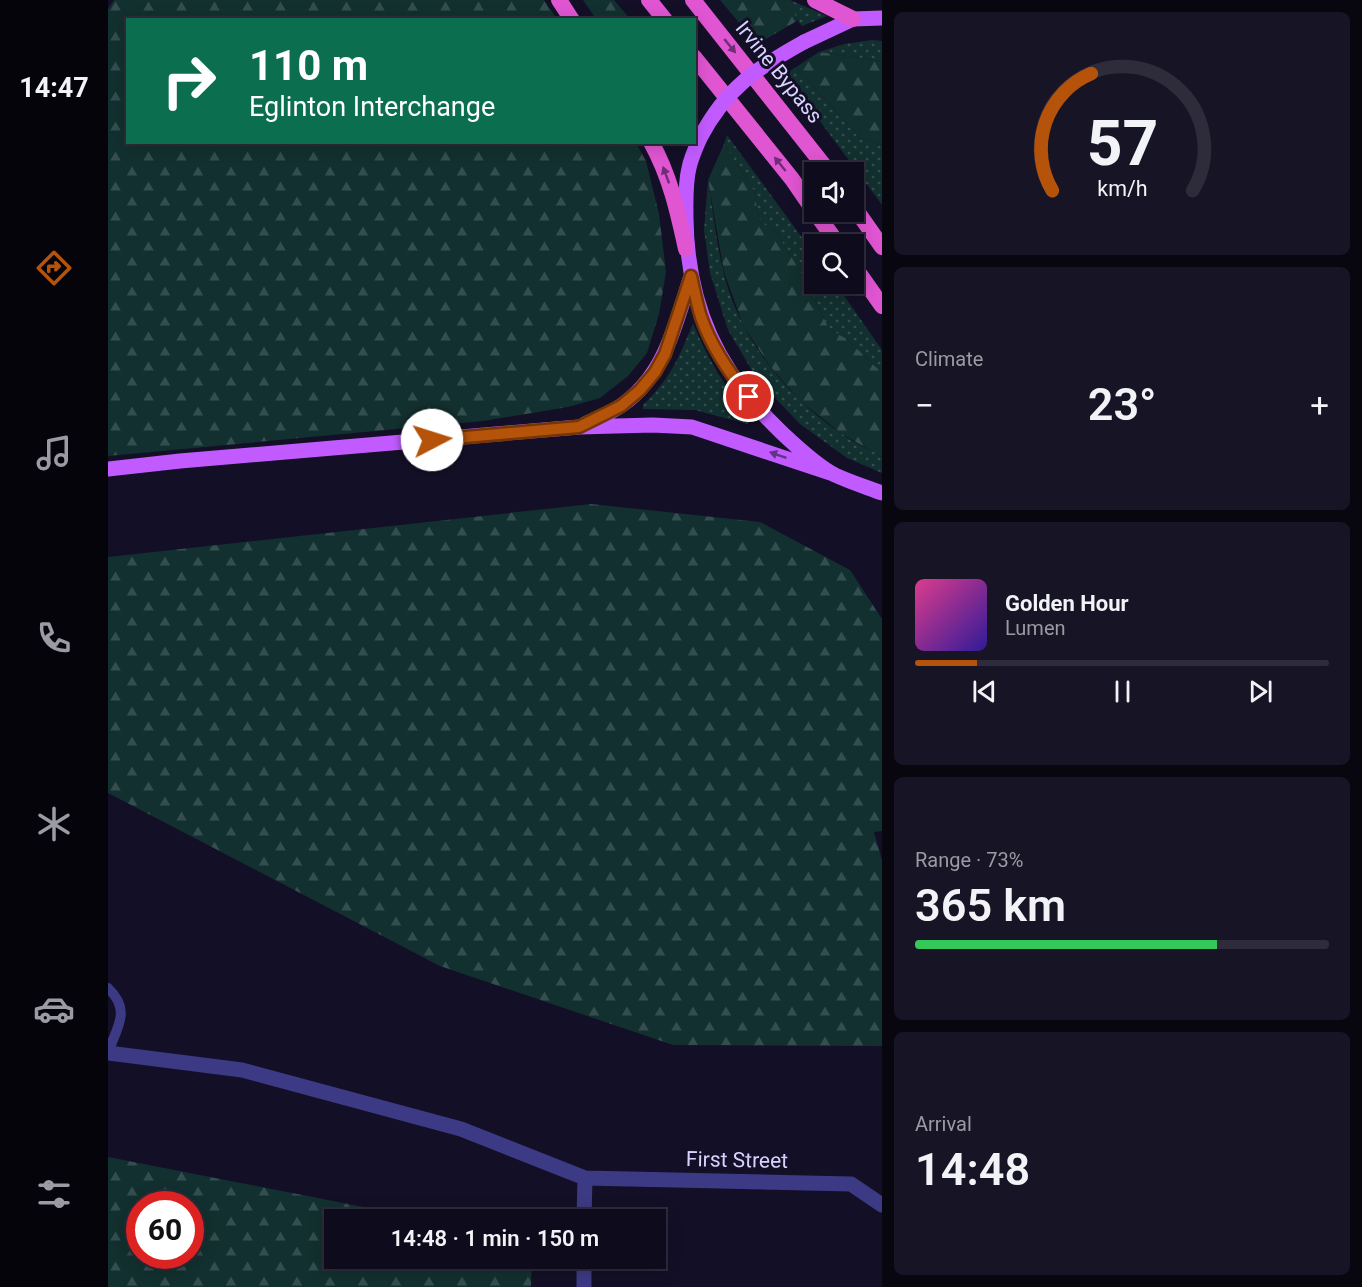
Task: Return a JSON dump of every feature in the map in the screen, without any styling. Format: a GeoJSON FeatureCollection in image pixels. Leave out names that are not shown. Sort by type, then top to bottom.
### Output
{"type":"FeatureCollection","features":[{"type":"Feature","properties":{"kind":"highway"},"geometry":{"type":"LineString","coordinates":[[559,0],[571,18]]}},
{"type":"Feature","properties":{"kind":"highway"},"geometry":{"type":"LineString","coordinates":[[649,0],[662,18]]}},
{"type":"Feature","properties":{"kind":"highway","name":"Irvine Bypass"},"geometry":{"type":"LineString","coordinates":[[693,0],[821,162]]}},
{"type":"Feature","properties":{"kind":"highway"},"geometry":{"type":"LineString","coordinates":[[815,0],[853,19]]}},
{"type":"Feature","properties":{"kind":"highway"},"geometry":{"type":"LineString","coordinates":[[696,59],[804,196]]}},
{"type":"Feature","properties":{"kind":"highway"},"geometry":{"type":"LineString","coordinates":[[652,144],[675,200],[686,249]]}},
{"type":"Feature","properties":{"kind":"highway"},"geometry":{"type":"LineString","coordinates":[[864,221],[882,247]]}},
{"type":"Feature","properties":{"kind":"highway"},"geometry":{"type":"LineString","coordinates":[[864,280],[882,306]]}},
{"type":"Feature","properties":{"kind":"main road"},"geometry":{"type":"LineString","coordinates":[[833,474],[792,443],[769,421],[736,381],[701,318],[686,249],[686,199],[689,168],[710,117],[750,74],[804,42],[853,19],[882,18]]}},
{"type":"Feature","properties":{"kind":"main road"},"geometry":{"type":"LineString","coordinates":[[579,427],[621,406],[640,390],[655,372],[665,354],[691,276]]}},
{"type":"Feature","properties":{"kind":"main road"},"geometry":{"type":"LineString","coordinates":[[108,470],[180,461],[579,427],[653,425],[692,427],[833,474],[882,493]]}},
{"type":"Feature","properties":{"kind":"main road"},"geometry":{"type":"LineString","coordinates":[[864,486],[882,505]]}},
{"type":"Feature","properties":{"kind":"street","name":"First Street"},"geometry":{"type":"LineString","coordinates":[[108,1053],[242,1070],[461,1130],[585,1178],[851,1184],[882,1205]]}},
{"type":"Feature","properties":{"kind":"street"},"geometry":{"type":"LineString","coordinates":[[584,1209],[585,1178]]}},
{"type":"Feature","properties":{"kind":"street"},"geometry":{"type":"LineString","coordinates":[[584,1269],[584,1287]]}},
{"type":"Feature","properties":{"kind":"lane"},"geometry":{"type":"LineString","coordinates":[[108,988],[119,999],[123,1014],[108,1053]]}},
{"type":"Feature","properties":{"kind":"green space"},"geometry":{"type":"Polygon","coordinates":[[[114,0],[544,0],[556,18],[126,18],[126,144],[637,144],[646,161],[659,214],[666,272],[659,314],[647,353],[628,376],[600,398],[568,407],[483,421],[108,456],[108,9],[114,0]]]}},
{"type":"Feature","properties":{"kind":"green space"},"geometry":{"type":"Polygon","coordinates":[[[583,0],[614,0],[629,18],[595,18],[583,0]]]}},
{"type":"Feature","properties":{"kind":"green space"},"geometry":{"type":"Polygon","coordinates":[[[720,0],[785,0],[792,5],[797,21],[757,44],[720,0]]]}},
{"type":"Feature","properties":{"kind":"green space"},"geometry":{"type":"Polygon","coordinates":[[[785,0],[790,0],[827,16],[802,26],[785,0]]]}},
{"type":"Feature","properties":{"kind":"green space"},"geometry":{"type":"Polygon","coordinates":[[[882,41],[882,61],[819,52],[844,44],[882,41]]]}},
{"type":"Feature","properties":{"kind":"green space"},"geometry":{"type":"Polygon","coordinates":[[[819,52],[882,61],[882,146],[860,138],[796,67],[819,52]]]}},
{"type":"Feature","properties":{"kind":"green space"},"geometry":{"type":"Polygon","coordinates":[[[796,67],[860,138],[882,146],[882,205],[864,181],[864,162],[850,162],[785,74],[796,67]]]}},
{"type":"Feature","properties":{"kind":"green space"},"geometry":{"type":"Polygon","coordinates":[[[727,135],[804,240],[804,277],[776,232],[760,222],[754,191],[724,144],[727,135]]]}},
{"type":"Feature","properties":{"kind":"green space"},"geometry":{"type":"Polygon","coordinates":[[[724,144],[754,191],[760,222],[776,232],[804,277],[804,294],[812,294],[829,329],[847,339],[882,373],[882,457],[842,434],[799,400],[769,365],[743,325],[724,272],[708,180],[724,144]]]}},
{"type":"Feature","properties":{"kind":"green space"},"geometry":{"type":"Polygon","coordinates":[[[708,180],[723,270],[740,319],[753,342],[784,384],[802,402],[847,437],[882,457],[882,473],[847,458],[800,424],[757,379],[728,330],[710,273],[704,230],[708,180]]]}},
{"type":"Feature","properties":{"kind":"green space"},"geometry":{"type":"Polygon","coordinates":[[[812,294],[843,294],[882,350],[882,373],[847,339],[829,329],[812,294]]]}},
{"type":"Feature","properties":{"kind":"green space"},"geometry":{"type":"Polygon","coordinates":[[[693,323],[718,374],[752,419],[747,424],[695,410],[643,409],[643,405],[673,367],[693,323]]]}},
{"type":"Feature","properties":{"kind":"green space"},"geometry":{"type":"Polygon","coordinates":[[[591,504],[760,522],[850,570],[882,619],[882,831],[874,832],[882,860],[882,1046],[673,1045],[440,966],[108,793],[108,557],[591,504]]]}},
{"type":"Feature","properties":{"kind":"green space"},"geometry":{"type":"Polygon","coordinates":[[[108,1157],[374,1209],[324,1209],[324,1269],[532,1269],[531,1287],[108,1287],[108,1157]]]}},
{"type":"Feature","properties":{"kind":"route"},"geometry":{"type":"LineString","coordinates":[[432,440],[579,427],[621,406],[640,390],[655,372],[665,354],[691,276],[701,318],[736,381],[749,397]]}}]}
